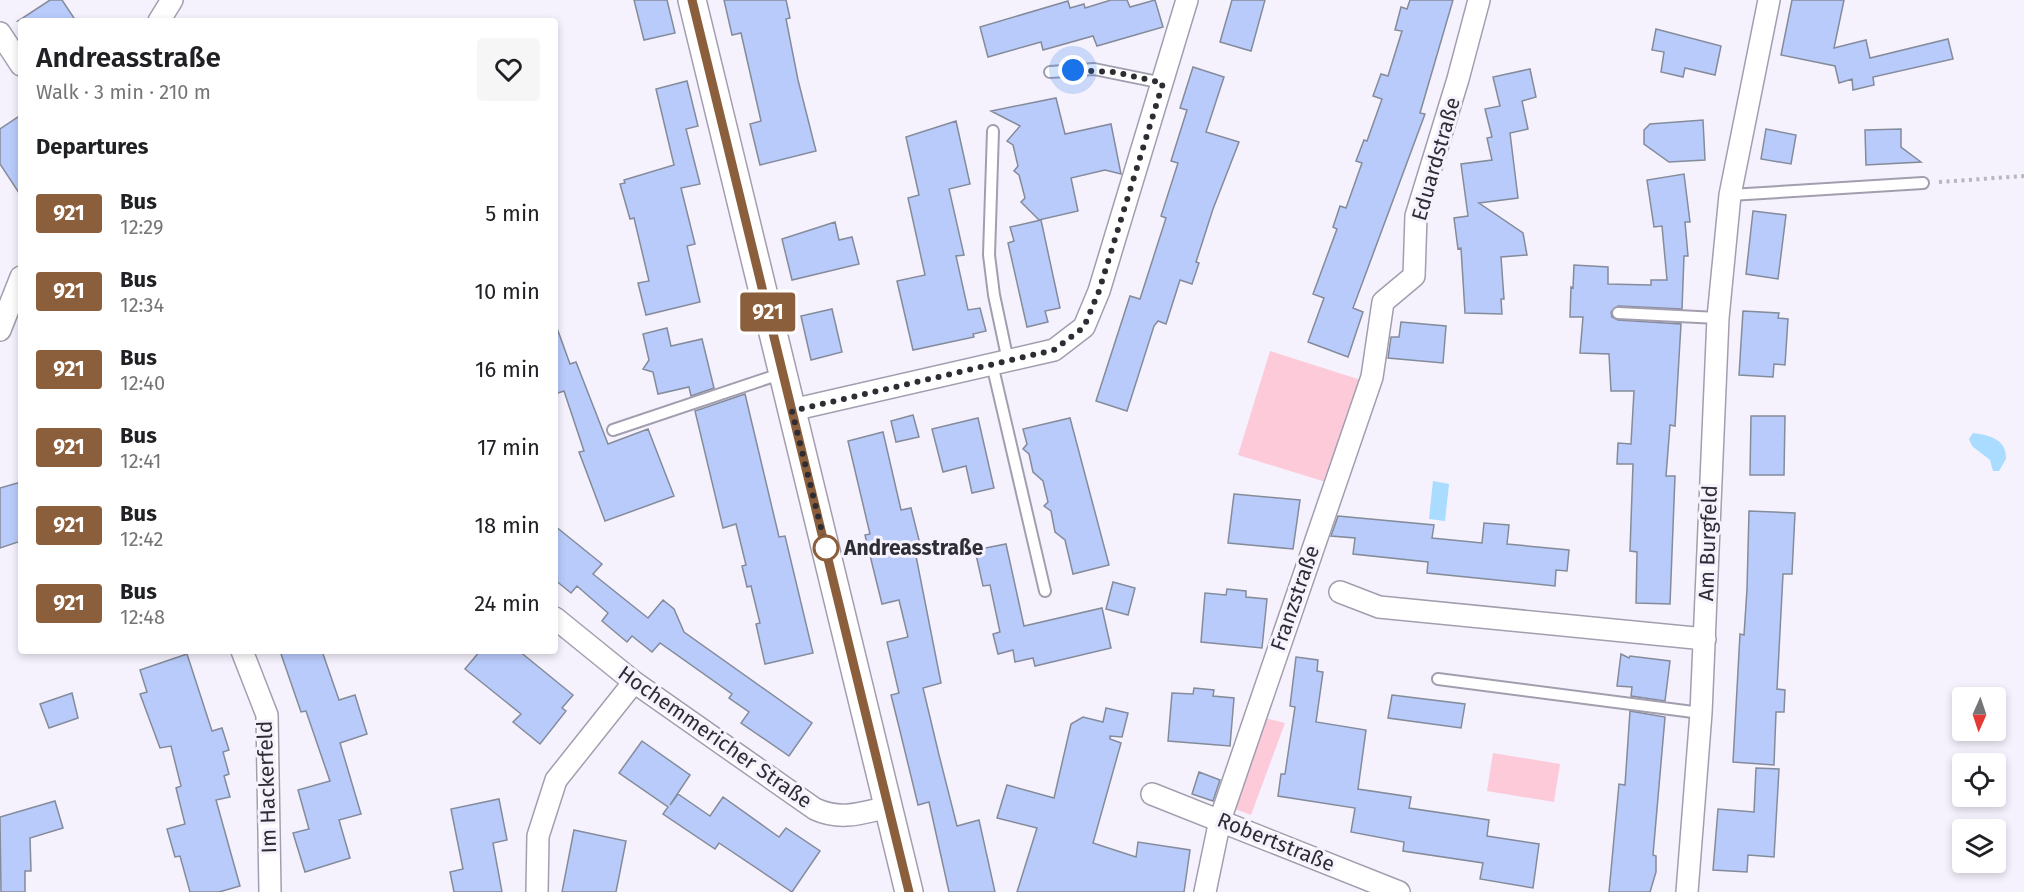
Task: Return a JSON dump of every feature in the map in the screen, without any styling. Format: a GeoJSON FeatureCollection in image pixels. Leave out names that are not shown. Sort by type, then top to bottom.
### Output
{"type":"FeatureCollection","features":[{"type":"Feature","properties":{"kind":"street"},"geometry":{"type":"LineString","coordinates":[[161,18],[172,0]]}},
{"type":"Feature","properties":{"kind":"street"},"geometry":{"type":"LineString","coordinates":[[692,0],[909,892]]}},
{"type":"Feature","properties":{"kind":"street"},"geometry":{"type":"LineString","coordinates":[[792,411],[1054,350],[1084,327],[1099,291],[1187,0]]}},
{"type":"Feature","properties":{"kind":"street","name":"Eduardstraße"},"geometry":{"type":"LineString","coordinates":[[1372,377],[1383,302],[1414,276],[1416,216],[1458,79],[1479,0]]}},
{"type":"Feature","properties":{"kind":"street","name":"Am Burgfeld"},"geometry":{"type":"LineString","coordinates":[[1687,892],[1705,639],[1718,318],[1730,195],[1769,0]]}},
{"type":"Feature","properties":{"kind":"street"},"geometry":{"type":"LineString","coordinates":[[0,33],[18,60]]}},
{"type":"Feature","properties":{"kind":"street"},"geometry":{"type":"LineString","coordinates":[[0,330],[18,285]]}},
{"type":"Feature","properties":{"kind":"street","name":"Franzstraße"},"geometry":{"type":"LineString","coordinates":[[1205,892],[1220,820],[1372,377]]}},
{"type":"Feature","properties":{"kind":"street","name":"Franzstraße"},"geometry":{"type":"LineString","coordinates":[[1340,592],[1379,607],[1705,639]]}},
{"type":"Feature","properties":{"kind":"street","name":"Hochemmericher Straße"},"geometry":{"type":"LineString","coordinates":[[558,620],[634,682],[822,812],[843,817],[888,807]]}},
{"type":"Feature","properties":{"kind":"street","name":"Im Hackerfeld"},"geometry":{"type":"LineString","coordinates":[[243,654],[267,715],[270,892]]}},
{"type":"Feature","properties":{"kind":"street"},"geometry":{"type":"LineString","coordinates":[[537,892],[538,836],[556,780],[634,682]]}},
{"type":"Feature","properties":{"kind":"street","name":"Robertstraße"},"geometry":{"type":"LineString","coordinates":[[1152,794],[1399,892]]}},
{"type":"Feature","properties":{"kind":"lane"},"geometry":{"type":"LineString","coordinates":[[1050,72],[1094,69],[1163,83]]}},
{"type":"Feature","properties":{"kind":"lane"},"geometry":{"type":"LineString","coordinates":[[993,131],[989,255],[1000,363],[1045,591]]}},
{"type":"Feature","properties":{"kind":"lane"},"geometry":{"type":"LineString","coordinates":[[1730,195],[1923,183]]}},
{"type":"Feature","properties":{"kind":"lane"},"geometry":{"type":"LineString","coordinates":[[1618,313],[1718,318]]}},
{"type":"Feature","properties":{"kind":"lane"},"geometry":{"type":"LineString","coordinates":[[613,430],[783,373]]}},
{"type":"Feature","properties":{"kind":"lane"},"geometry":{"type":"LineString","coordinates":[[1438,680],[1701,713]]}},
{"type":"Feature","properties":{"kind":"path"},"geometry":{"type":"LineString","coordinates":[[1923,183],[2024,176]]}},
{"type":"Feature","properties":{"kind":"shaded area"},"geometry":{"type":"Polygon","coordinates":[[[1270,351],[1361,380],[1329,483],[1238,455],[1270,351]]]}},
{"type":"Feature","properties":{"kind":"shaded area"},"geometry":{"type":"Polygon","coordinates":[[[1265,718],[1285,723],[1251,815],[1235,809],[1265,718]]]}},
{"type":"Feature","properties":{"kind":"shaded area"},"geometry":{"type":"Polygon","coordinates":[[[1493,753],[1560,764],[1554,802],[1487,791],[1493,753]]]}},
{"type":"Feature","properties":{"kind":"water"},"geometry":{"type":"Polygon","coordinates":[[[1973,433],[1996,439],[2004,447],[2006,459],[1999,471],[1993,471],[1990,460],[1972,446],[1969,439],[1973,433]]]}},
{"type":"Feature","properties":{"kind":"water"},"geometry":{"type":"Polygon","coordinates":[[[1433,481],[1449,484],[1445,521],[1429,519],[1433,481]]]}},
{"type":"Feature","properties":{"kind":"building"},"geometry":{"type":"Polygon","coordinates":[[[50,0],[62,0],[74,18],[23,18],[50,0]]]}},
{"type":"Feature","properties":{"kind":"building"},"geometry":{"type":"Polygon","coordinates":[[[634,0],[667,0],[675,33],[644,40],[634,0]]]}},
{"type":"Feature","properties":{"kind":"building"},"geometry":{"type":"Polygon","coordinates":[[[724,0],[786,0],[790,18],[786,19],[798,80],[816,151],[760,165],[750,124],[761,121],[741,33],[732,35],[724,0]]]}},
{"type":"Feature","properties":{"kind":"building"},"geometry":{"type":"Polygon","coordinates":[[[1111,0],[1127,0],[1130,7],[1155,0],[1163,27],[1097,46],[1093,36],[1043,50],[1041,42],[988,57],[980,27],[1068,1],[1070,8],[1084,4],[1085,8],[1111,0]]]}},
{"type":"Feature","properties":{"kind":"building"},"geometry":{"type":"Polygon","coordinates":[[[1232,0],[1265,0],[1251,51],[1220,42],[1232,0]]]}},
{"type":"Feature","properties":{"kind":"building"},"geometry":{"type":"Polygon","coordinates":[[[1410,0],[1453,0],[1420,113],[1425,114],[1353,308],[1363,312],[1348,357],[1308,342],[1324,298],[1313,294],[1337,229],[1333,227],[1340,206],[1346,208],[1362,163],[1356,161],[1364,140],[1367,141],[1382,99],[1373,96],[1381,74],[1388,76],[1402,31],[1395,30],[1401,7],[1407,9],[1410,0]]]}},
{"type":"Feature","properties":{"kind":"building"},"geometry":{"type":"Polygon","coordinates":[[[1792,0],[1844,0],[1834,48],[1866,40],[1870,58],[1948,39],[1953,59],[1873,77],[1874,85],[1853,90],[1852,79],[1839,83],[1835,66],[1781,55],[1792,0]]]}},
{"type":"Feature","properties":{"kind":"building"},"geometry":{"type":"Polygon","coordinates":[[[1656,29],[1721,46],[1715,75],[1685,68],[1683,77],[1661,72],[1664,52],[1652,50],[1656,29]]]}},
{"type":"Feature","properties":{"kind":"building"},"geometry":{"type":"Polygon","coordinates":[[[1193,67],[1224,77],[1206,132],[1239,142],[1213,209],[1196,262],[1199,263],[1192,284],[1180,280],[1166,324],[1158,321],[1154,326],[1127,411],[1096,401],[1130,296],[1140,299],[1166,218],[1161,216],[1178,163],[1171,161],[1187,110],[1180,108],[1193,67]]]}},
{"type":"Feature","properties":{"kind":"building"},"geometry":{"type":"Polygon","coordinates":[[[1530,69],[1536,97],[1522,101],[1528,129],[1510,133],[1518,198],[1479,203],[1523,233],[1527,255],[1501,257],[1504,299],[1501,299],[1502,314],[1465,313],[1461,248],[1458,249],[1454,218],[1468,216],[1461,164],[1492,160],[1487,138],[1492,137],[1485,109],[1500,106],[1493,77],[1530,69]]]}},
{"type":"Feature","properties":{"kind":"building"},"geometry":{"type":"Polygon","coordinates":[[[687,81],[698,126],[686,129],[700,184],[681,188],[695,244],[687,246],[700,302],[646,315],[638,283],[649,281],[634,218],[630,219],[620,184],[625,183],[624,180],[674,165],[656,89],[687,81]]]}},
{"type":"Feature","properties":{"kind":"building"},"geometry":{"type":"Polygon","coordinates":[[[1056,98],[1065,134],[1111,124],[1121,174],[1105,170],[1071,178],[1078,211],[1039,220],[1021,202],[1025,198],[1019,175],[1014,171],[1018,166],[1013,145],[1007,141],[1020,126],[991,111],[1056,98]]]}},
{"type":"Feature","properties":{"kind":"building"},"geometry":{"type":"Polygon","coordinates":[[[18,117],[18,191],[0,164],[0,129],[18,117]]]}},
{"type":"Feature","properties":{"kind":"building"},"geometry":{"type":"Polygon","coordinates":[[[1703,120],[1705,160],[1669,162],[1644,144],[1644,130],[1650,124],[1703,120]]]}},
{"type":"Feature","properties":{"kind":"building"},"geometry":{"type":"Polygon","coordinates":[[[956,121],[970,184],[949,189],[964,255],[956,256],[968,310],[980,308],[986,331],[973,334],[974,337],[913,350],[897,281],[925,275],[908,198],[919,195],[906,137],[956,121]]]}},
{"type":"Feature","properties":{"kind":"building"},"geometry":{"type":"Polygon","coordinates":[[[1766,129],[1796,135],[1791,164],[1761,159],[1766,129]]]}},
{"type":"Feature","properties":{"kind":"building"},"geometry":{"type":"Polygon","coordinates":[[[1901,129],[1901,147],[1921,162],[1866,165],[1865,130],[1901,129]]]}},
{"type":"Feature","properties":{"kind":"building"},"geometry":{"type":"Polygon","coordinates":[[[1684,174],[1690,222],[1685,222],[1688,256],[1684,256],[1682,309],[1618,306],[1611,312],[1612,317],[1618,320],[1681,324],[1675,426],[1670,425],[1666,476],[1675,476],[1670,604],[1636,603],[1637,552],[1630,551],[1633,464],[1617,464],[1618,443],[1631,444],[1634,391],[1611,391],[1609,354],[1580,353],[1583,317],[1570,317],[1571,287],[1573,288],[1574,265],[1608,267],[1608,284],[1651,285],[1651,280],[1667,280],[1662,226],[1654,227],[1647,180],[1684,174]]]}},
{"type":"Feature","properties":{"kind":"building"},"geometry":{"type":"Polygon","coordinates":[[[1753,211],[1786,215],[1778,279],[1746,274],[1753,211]]]}},
{"type":"Feature","properties":{"kind":"building"},"geometry":{"type":"Polygon","coordinates":[[[1041,220],[1060,308],[1045,311],[1048,322],[1027,327],[1008,243],[1014,241],[1010,227],[1041,220]]]}},
{"type":"Feature","properties":{"kind":"building"},"geometry":{"type":"Polygon","coordinates":[[[835,222],[839,240],[852,237],[859,264],[792,280],[782,239],[835,222]]]}},
{"type":"Feature","properties":{"kind":"building"},"geometry":{"type":"Polygon","coordinates":[[[832,309],[842,352],[811,360],[801,316],[832,309]]]}},
{"type":"Feature","properties":{"kind":"building"},"geometry":{"type":"Polygon","coordinates":[[[1743,311],[1779,313],[1778,318],[1788,319],[1785,365],[1774,364],[1773,377],[1739,375],[1743,311]]]}},
{"type":"Feature","properties":{"kind":"building"},"geometry":{"type":"Polygon","coordinates":[[[1401,322],[1446,326],[1443,363],[1388,358],[1391,337],[1399,337],[1401,322]]]}},
{"type":"Feature","properties":{"kind":"building"},"geometry":{"type":"Polygon","coordinates":[[[667,328],[671,346],[702,339],[714,388],[691,396],[689,387],[658,394],[653,372],[643,369],[649,360],[643,334],[667,328]]]}},
{"type":"Feature","properties":{"kind":"building"},"geometry":{"type":"Polygon","coordinates":[[[558,331],[570,364],[576,362],[608,444],[648,429],[674,496],[605,521],[579,452],[584,451],[564,391],[558,393],[558,331]]]}},
{"type":"Feature","properties":{"kind":"building"},"geometry":{"type":"Polygon","coordinates":[[[745,394],[779,537],[785,536],[813,653],[765,664],[756,624],[760,623],[751,586],[747,587],[742,566],[746,565],[736,524],[723,528],[695,411],[745,394]]]}},
{"type":"Feature","properties":{"kind":"building"},"geometry":{"type":"Polygon","coordinates":[[[913,415],[919,437],[896,442],[891,421],[913,415]]]}},
{"type":"Feature","properties":{"kind":"building"},"geometry":{"type":"Polygon","coordinates":[[[1751,416],[1785,416],[1784,475],[1750,475],[1751,416]]]}},
{"type":"Feature","properties":{"kind":"building"},"geometry":{"type":"Polygon","coordinates":[[[978,418],[994,488],[972,493],[966,466],[943,472],[932,429],[978,418]]]}},
{"type":"Feature","properties":{"kind":"building"},"geometry":{"type":"Polygon","coordinates":[[[1070,418],[1109,565],[1073,574],[1065,540],[1055,532],[1051,511],[1044,506],[1048,502],[1043,481],[1033,472],[1029,454],[1023,449],[1027,444],[1023,429],[1070,418]]]}},
{"type":"Feature","properties":{"kind":"building"},"geometry":{"type":"Polygon","coordinates":[[[883,432],[901,510],[911,508],[920,544],[914,546],[941,683],[923,688],[939,755],[957,826],[979,820],[995,892],[949,892],[929,802],[918,805],[891,695],[899,693],[887,642],[908,637],[899,600],[882,604],[865,535],[870,534],[848,441],[883,432]]]}},
{"type":"Feature","properties":{"kind":"building"},"geometry":{"type":"Polygon","coordinates":[[[18,483],[18,542],[0,548],[0,488],[18,483]]]}},
{"type":"Feature","properties":{"kind":"building"},"geometry":{"type":"Polygon","coordinates":[[[1234,494],[1300,500],[1293,549],[1228,543],[1234,494]]]}},
{"type":"Feature","properties":{"kind":"building"},"geometry":{"type":"Polygon","coordinates":[[[1749,511],[1795,513],[1792,574],[1783,574],[1777,689],[1785,690],[1784,712],[1776,712],[1774,765],[1733,762],[1740,634],[1744,635],[1747,589],[1749,511]]]}},
{"type":"Feature","properties":{"kind":"building"},"geometry":{"type":"Polygon","coordinates":[[[1338,516],[1434,525],[1432,538],[1482,543],[1484,523],[1509,525],[1507,544],[1569,550],[1567,571],[1556,570],[1555,586],[1427,573],[1428,562],[1353,554],[1355,538],[1331,536],[1338,516]]]}},
{"type":"Feature","properties":{"kind":"building"},"geometry":{"type":"Polygon","coordinates":[[[558,528],[602,564],[593,574],[648,618],[663,600],[674,609],[684,632],[812,723],[789,756],[741,723],[749,712],[729,698],[732,694],[660,643],[652,652],[632,636],[627,642],[602,621],[608,613],[577,586],[571,593],[558,582],[558,528]]]}},
{"type":"Feature","properties":{"kind":"building"},"geometry":{"type":"Polygon","coordinates":[[[1006,544],[1024,626],[1102,608],[1111,648],[1035,666],[1033,658],[1015,662],[1013,650],[998,654],[993,634],[1000,632],[990,585],[983,586],[975,550],[1006,544]]]}},
{"type":"Feature","properties":{"kind":"building"},"geometry":{"type":"Polygon","coordinates":[[[1113,582],[1135,588],[1128,615],[1106,609],[1113,582]]]}},
{"type":"Feature","properties":{"kind":"building"},"geometry":{"type":"Polygon","coordinates":[[[1227,589],[1246,591],[1246,597],[1267,599],[1262,648],[1201,642],[1205,593],[1226,595],[1227,589]]]}},
{"type":"Feature","properties":{"kind":"building"},"geometry":{"type":"Polygon","coordinates":[[[187,654],[212,731],[222,728],[229,750],[223,752],[229,774],[224,776],[230,797],[216,800],[240,886],[219,892],[190,892],[180,856],[175,857],[167,829],[185,824],[176,788],[181,786],[171,746],[160,748],[140,694],[147,692],[140,670],[187,654]]]}},
{"type":"Feature","properties":{"kind":"building"},"geometry":{"type":"Polygon","coordinates":[[[281,654],[323,654],[339,700],[355,695],[367,734],[340,743],[361,814],[339,820],[350,858],[305,872],[293,833],[309,829],[298,790],[330,781],[306,711],[301,712],[281,654]]]}},
{"type":"Feature","properties":{"kind":"building"},"geometry":{"type":"Polygon","coordinates":[[[478,654],[523,654],[573,695],[562,708],[566,711],[540,744],[513,722],[521,714],[465,669],[478,654]]]}},
{"type":"Feature","properties":{"kind":"building"},"geometry":{"type":"Polygon","coordinates":[[[1621,654],[1629,658],[1630,656],[1670,661],[1665,701],[1631,696],[1632,687],[1617,686],[1621,654]]]}},
{"type":"Feature","properties":{"kind":"building"},"geometry":{"type":"Polygon","coordinates":[[[1296,657],[1318,660],[1317,671],[1323,672],[1316,722],[1366,730],[1358,789],[1411,797],[1409,808],[1489,820],[1487,836],[1539,844],[1533,888],[1480,879],[1483,863],[1403,851],[1404,842],[1351,832],[1355,808],[1278,796],[1281,774],[1285,774],[1295,707],[1290,706],[1296,657]]]}},
{"type":"Feature","properties":{"kind":"building"},"geometry":{"type":"Polygon","coordinates":[[[1194,688],[1214,690],[1213,696],[1234,698],[1230,746],[1168,741],[1172,693],[1193,694],[1194,688]]]}},
{"type":"Feature","properties":{"kind":"building"},"geometry":{"type":"Polygon","coordinates":[[[72,693],[78,718],[49,728],[40,704],[72,693]]]}},
{"type":"Feature","properties":{"kind":"building"},"geometry":{"type":"Polygon","coordinates":[[[1392,695],[1465,704],[1461,728],[1388,718],[1392,695]]]}},
{"type":"Feature","properties":{"kind":"building"},"geometry":{"type":"Polygon","coordinates":[[[1106,708],[1128,713],[1122,737],[1110,736],[1110,739],[1121,743],[1093,843],[1136,857],[1138,842],[1190,850],[1184,892],[1017,892],[1037,828],[997,818],[1007,785],[1054,798],[1071,724],[1083,717],[1103,722],[1106,708]]]}},
{"type":"Feature","properties":{"kind":"building"},"geometry":{"type":"Polygon","coordinates":[[[1630,711],[1665,717],[1653,855],[1656,856],[1656,872],[1650,892],[1609,892],[1619,784],[1625,785],[1630,711]]]}},
{"type":"Feature","properties":{"kind":"building"},"geometry":{"type":"Polygon","coordinates":[[[642,741],[690,775],[670,805],[678,794],[710,816],[723,797],[779,837],[786,828],[820,851],[792,892],[719,843],[715,849],[663,814],[668,807],[619,773],[642,741]]]}},
{"type":"Feature","properties":{"kind":"building"},"geometry":{"type":"Polygon","coordinates":[[[1756,768],[1779,769],[1774,857],[1748,855],[1747,872],[1713,870],[1718,809],[1754,812],[1756,768]]]}},
{"type":"Feature","properties":{"kind":"building"},"geometry":{"type":"Polygon","coordinates":[[[1199,772],[1220,780],[1213,801],[1192,794],[1199,772]]]}},
{"type":"Feature","properties":{"kind":"building"},"geometry":{"type":"Polygon","coordinates":[[[499,799],[507,840],[493,843],[502,892],[454,892],[450,872],[463,869],[451,809],[499,799]]]}},
{"type":"Feature","properties":{"kind":"building"},"geometry":{"type":"Polygon","coordinates":[[[55,801],[63,828],[30,838],[31,871],[25,871],[25,892],[1,892],[0,817],[55,801]]]}},
{"type":"Feature","properties":{"kind":"building"},"geometry":{"type":"Polygon","coordinates":[[[574,830],[626,841],[616,892],[562,892],[574,830]]]}},
{"type":"Feature","properties":{"kind":"bus line","name":"921"},"geometry":{"type":"LineString","coordinates":[[692,0],[909,892]]}},
{"type":"Feature","properties":{"kind":"place","name":"Andreasstraße"},"geometry":{"type":"Point","coordinates":[826,548]}},
{"type":"Feature","properties":{"kind":"route"},"geometry":{"type":"LineString","coordinates":[[826,548],[792,411],[1054,350],[1084,327],[1099,291],[1163,83],[1094,69],[1073,70]]}}]}
